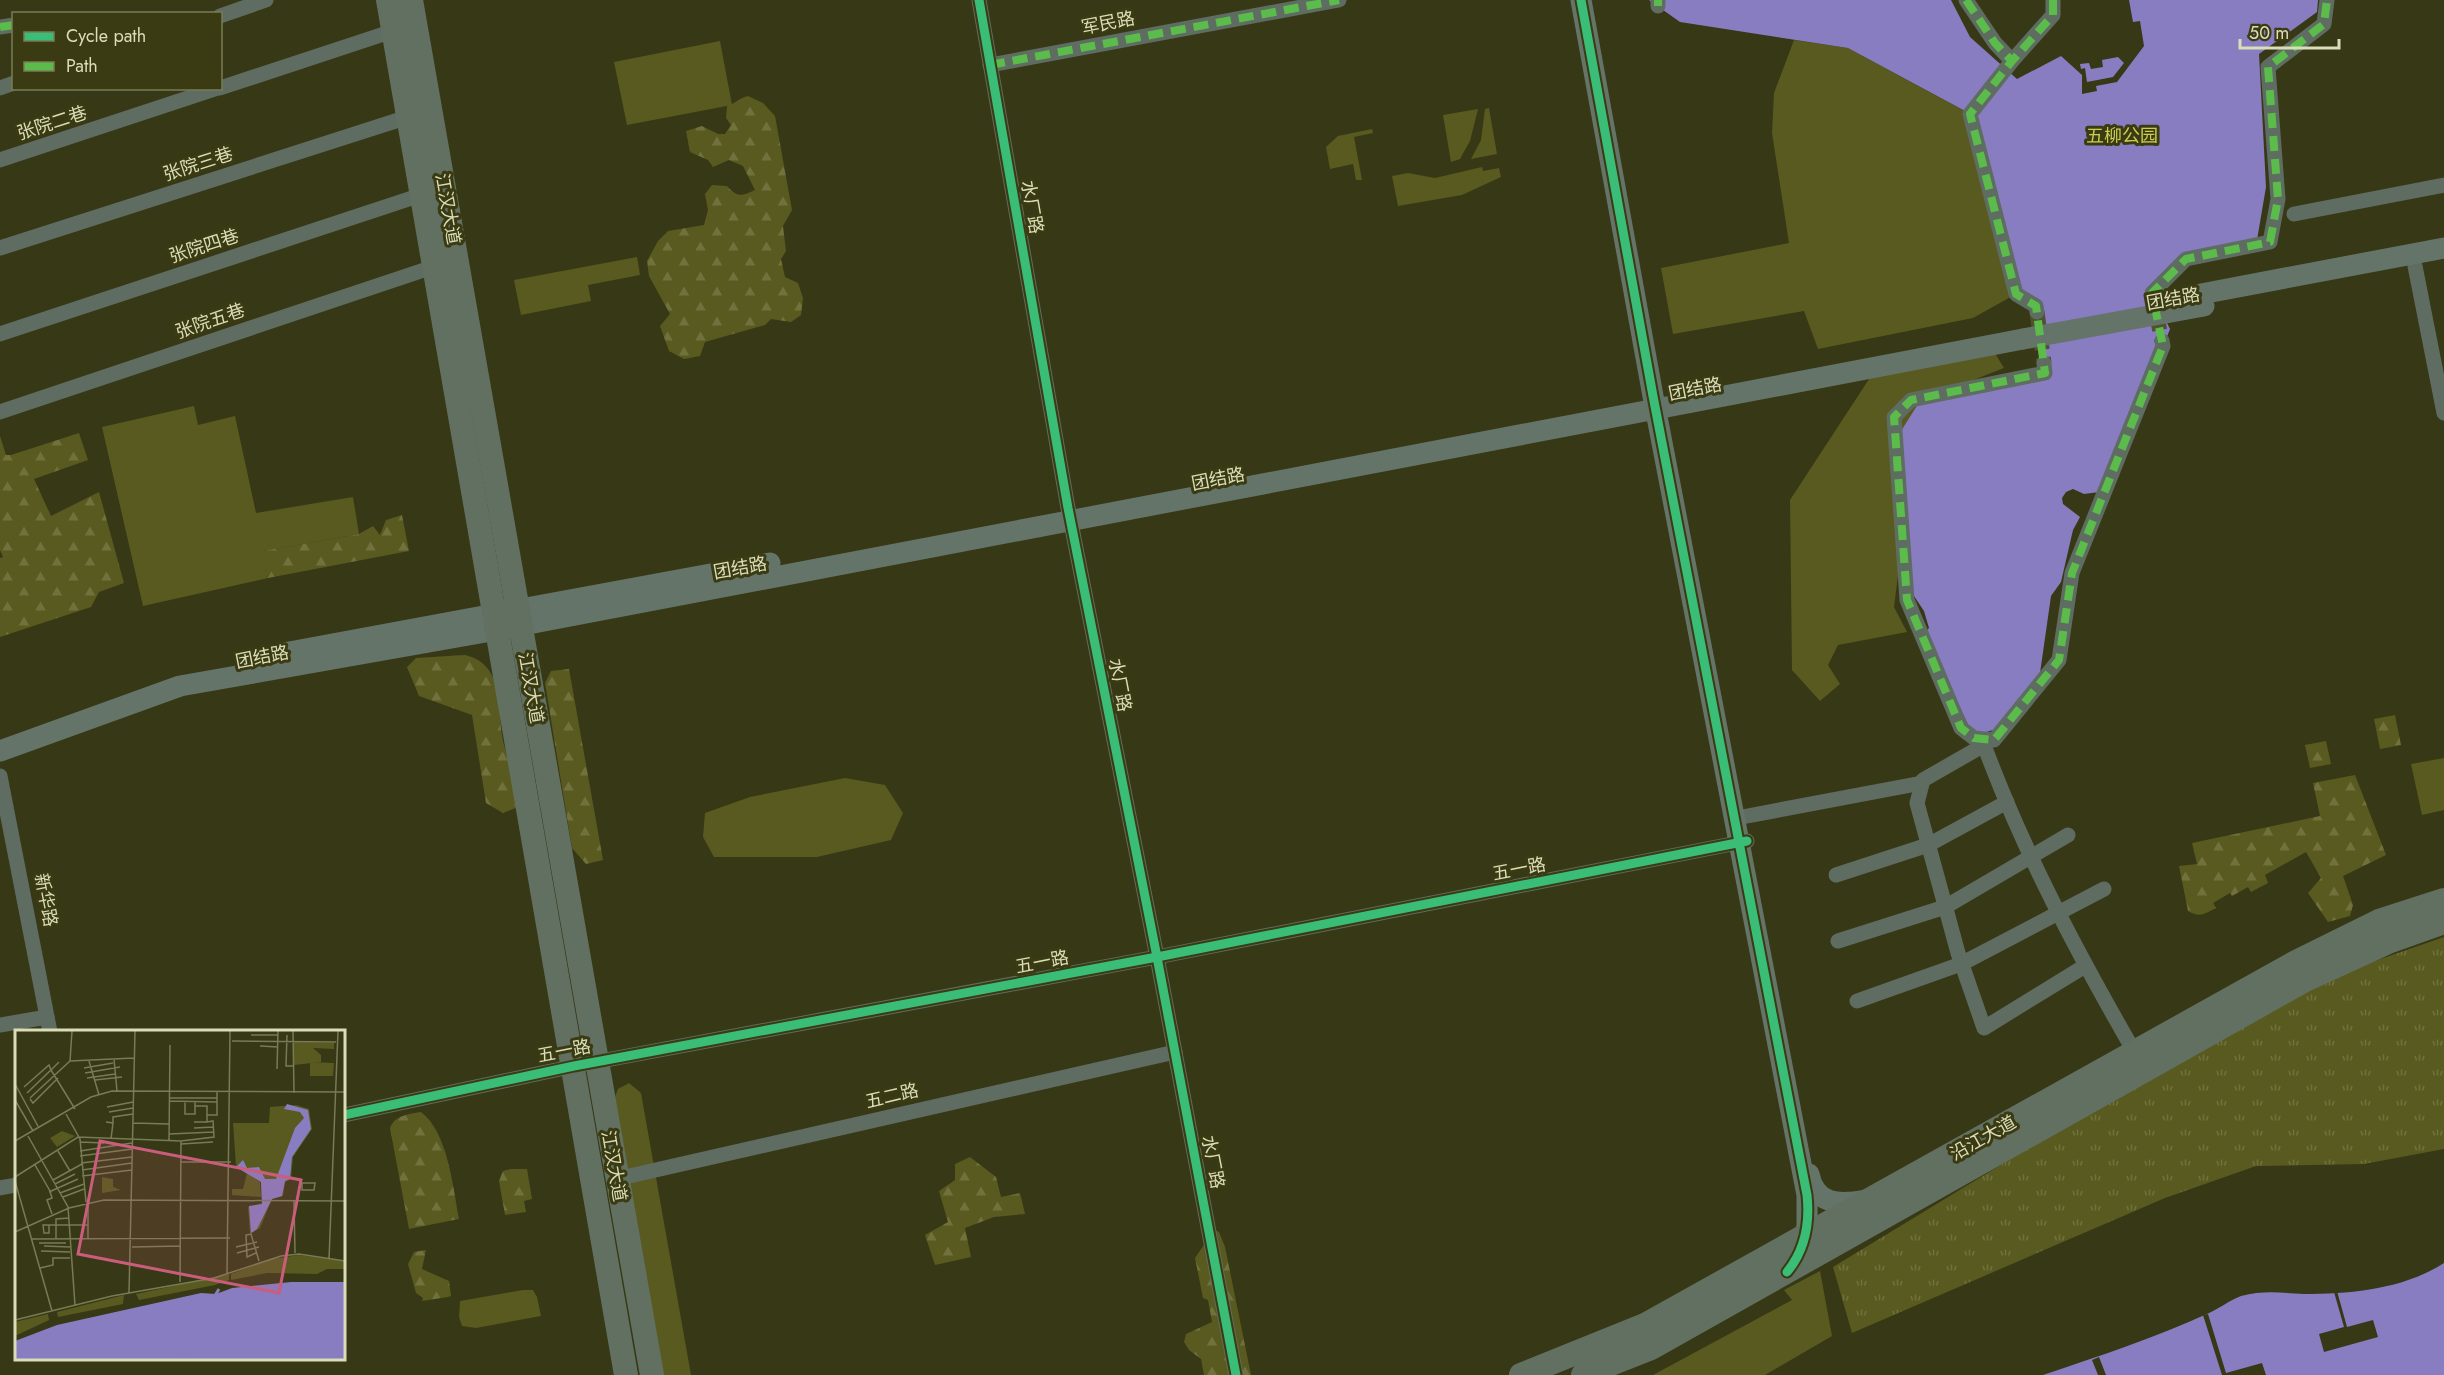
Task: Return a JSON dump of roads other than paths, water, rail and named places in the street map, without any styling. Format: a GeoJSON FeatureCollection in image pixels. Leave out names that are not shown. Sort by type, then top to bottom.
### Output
{"type":"FeatureCollection","features":[{"type":"Feature","properties":{"kind":"main road","name":"江汉大道"},"geometry":{"type":"LineString","coordinates":[[388,0],[433,267],[507,619]]}},
{"type":"Feature","properties":{"kind":"main road","name":"江汉大道"},"geometry":{"type":"LineString","coordinates":[[411,0],[507,619],[585,1064],[626,1375]]}},
{"type":"Feature","properties":{"kind":"main road"},"geometry":{"type":"LineString","coordinates":[[1581,0],[1811,1183],[1817,1195],[1828,1202],[1842,1203],[1872,1199]]}},
{"type":"Feature","properties":{"kind":"main road"},"geometry":{"type":"LineString","coordinates":[[1588,0],[1659,402],[1742,817],[1743,842],[1807,1195],[1806,1236],[1795,1262],[1787,1272]]}},
{"type":"Feature","properties":{"kind":"main road","name":"团结路"},"geometry":{"type":"LineString","coordinates":[[2202,300],[2444,248]]}},
{"type":"Feature","properties":{"kind":"main road","name":"团结路"},"geometry":{"type":"LineString","coordinates":[[0,751],[180,686],[507,619],[2022,333],[2202,300],[2444,261]]}},
{"type":"Feature","properties":{"kind":"main road","name":"团结路"},"geometry":{"type":"LineString","coordinates":[[0,740],[177,674],[507,619]]}},
{"type":"Feature","properties":{"kind":"main road","name":"沿江大道"},"geometry":{"type":"LineString","coordinates":[[1521,1375],[1645,1325],[2296,962],[2379,921],[2444,900]]}},
{"type":"Feature","properties":{"kind":"main road","name":"沿江大道"},"geometry":{"type":"LineString","coordinates":[[1583,1375],[1651,1348],[2305,980],[2388,942],[2444,922]]}},
{"type":"Feature","properties":{"kind":"main road","name":"江汉大道"},"geometry":{"type":"LineString","coordinates":[[585,1064],[616,1179],[652,1375]]}},
{"type":"Feature","properties":{"kind":"street"},"geometry":{"type":"LineString","coordinates":[[220,12],[253,0]]}},
{"type":"Feature","properties":{"kind":"street"},"geometry":{"type":"LineString","coordinates":[[222,15],[266,0]]}},
{"type":"Feature","properties":{"kind":"street","name":"水厂路"},"geometry":{"type":"LineString","coordinates":[[979,0],[1069,514],[1157,957],[1236,1375]]}},
{"type":"Feature","properties":{"kind":"street","name":"军民路"},"geometry":{"type":"LineString","coordinates":[[990,65],[1339,0]]}},
{"type":"Feature","properties":{"kind":"street"},"geometry":{"type":"LineString","coordinates":[[1966,0],[1995,43],[2012,61]]}},
{"type":"Feature","properties":{"kind":"street"},"geometry":{"type":"LineString","coordinates":[[2037,312],[2036,306],[2016,294],[1970,114],[2012,61],[2054,15],[2053,0]]}},
{"type":"Feature","properties":{"kind":"street"},"geometry":{"type":"LineString","coordinates":[[2152,293],[2186,260],[2270,242],[2278,199],[2268,67],[2324,24],[2326,0]]}},
{"type":"Feature","properties":{"kind":"street","name":"张院二巷"},"geometry":{"type":"LineString","coordinates":[[222,85],[393,29]]}},
{"type":"Feature","properties":{"kind":"street","name":"张院二巷"},"geometry":{"type":"LineString","coordinates":[[0,158],[198,90]]}},
{"type":"Feature","properties":{"kind":"street","name":"张院二巷"},"geometry":{"type":"LineString","coordinates":[[0,158],[208,90]]}},
{"type":"Feature","properties":{"kind":"street","name":"张院三巷"},"geometry":{"type":"LineString","coordinates":[[0,248],[408,117]]}},
{"type":"Feature","properties":{"kind":"street"},"geometry":{"type":"LineString","coordinates":[[2294,214],[2444,185]]}},
{"type":"Feature","properties":{"kind":"street","name":"张院四巷"},"geometry":{"type":"LineString","coordinates":[[0,334],[421,195]]}},
{"type":"Feature","properties":{"kind":"street"},"geometry":{"type":"LineString","coordinates":[[2415,266],[2444,413]]}},
{"type":"Feature","properties":{"kind":"street","name":"张院五巷"},"geometry":{"type":"LineString","coordinates":[[0,412],[433,267]]}},
{"type":"Feature","properties":{"kind":"street"},"geometry":{"type":"LineString","coordinates":[[2044,363],[2045,373],[1911,400],[1894,417],[1907,600],[1961,728],[1974,738],[1994,740],[2059,660],[2072,573],[2163,346],[2162,341]]}},
{"type":"Feature","properties":{"kind":"street"},"geometry":{"type":"LineString","coordinates":[[2085,966],[1984,1028],[1961,964],[1917,803],[1923,780],[1984,745],[2030,856],[2058,914],[2085,966],[2136,1053]]}},
{"type":"Feature","properties":{"kind":"street","name":"新华路"},"geometry":{"type":"LineString","coordinates":[[0,776],[49,1024]]}},
{"type":"Feature","properties":{"kind":"street"},"geometry":{"type":"LineString","coordinates":[[1742,817],[1922,783]]}},
{"type":"Feature","properties":{"kind":"street"},"geometry":{"type":"LineString","coordinates":[[1836,875],[1928,845],[2007,802]]}},
{"type":"Feature","properties":{"kind":"street"},"geometry":{"type":"LineString","coordinates":[[1838,941],[1945,907],[2068,836]]}},
{"type":"Feature","properties":{"kind":"street","name":"五一路"},"geometry":{"type":"LineString","coordinates":[[345,1115],[585,1064],[1157,957],[1743,842]]}},
{"type":"Feature","properties":{"kind":"street"},"geometry":{"type":"LineString","coordinates":[[1857,1001],[1961,964],[2104,889]]}},
{"type":"Feature","properties":{"kind":"street"},"geometry":{"type":"LineString","coordinates":[[0,1025],[49,1024]]}},
{"type":"Feature","properties":{"kind":"street","name":"五二路"},"geometry":{"type":"LineString","coordinates":[[616,1179],[1175,1052]]}},
{"type":"Feature","properties":{"kind":"street"},"geometry":{"type":"LineString","coordinates":[[0,1188],[15,1185]]}},
{"type":"Feature","properties":{"kind":"tunnel"},"geometry":{"type":"LineString","coordinates":[[2152,293],[2162,341]]}},
{"type":"Feature","properties":{"kind":"tunnel"},"geometry":{"type":"LineString","coordinates":[[2037,312],[2044,363]]}},
{"type":"Feature","properties":{"kind":"park label","name":"五柳公园"},"geometry":{"type":"Point","coordinates":[2122,136]}}]}
